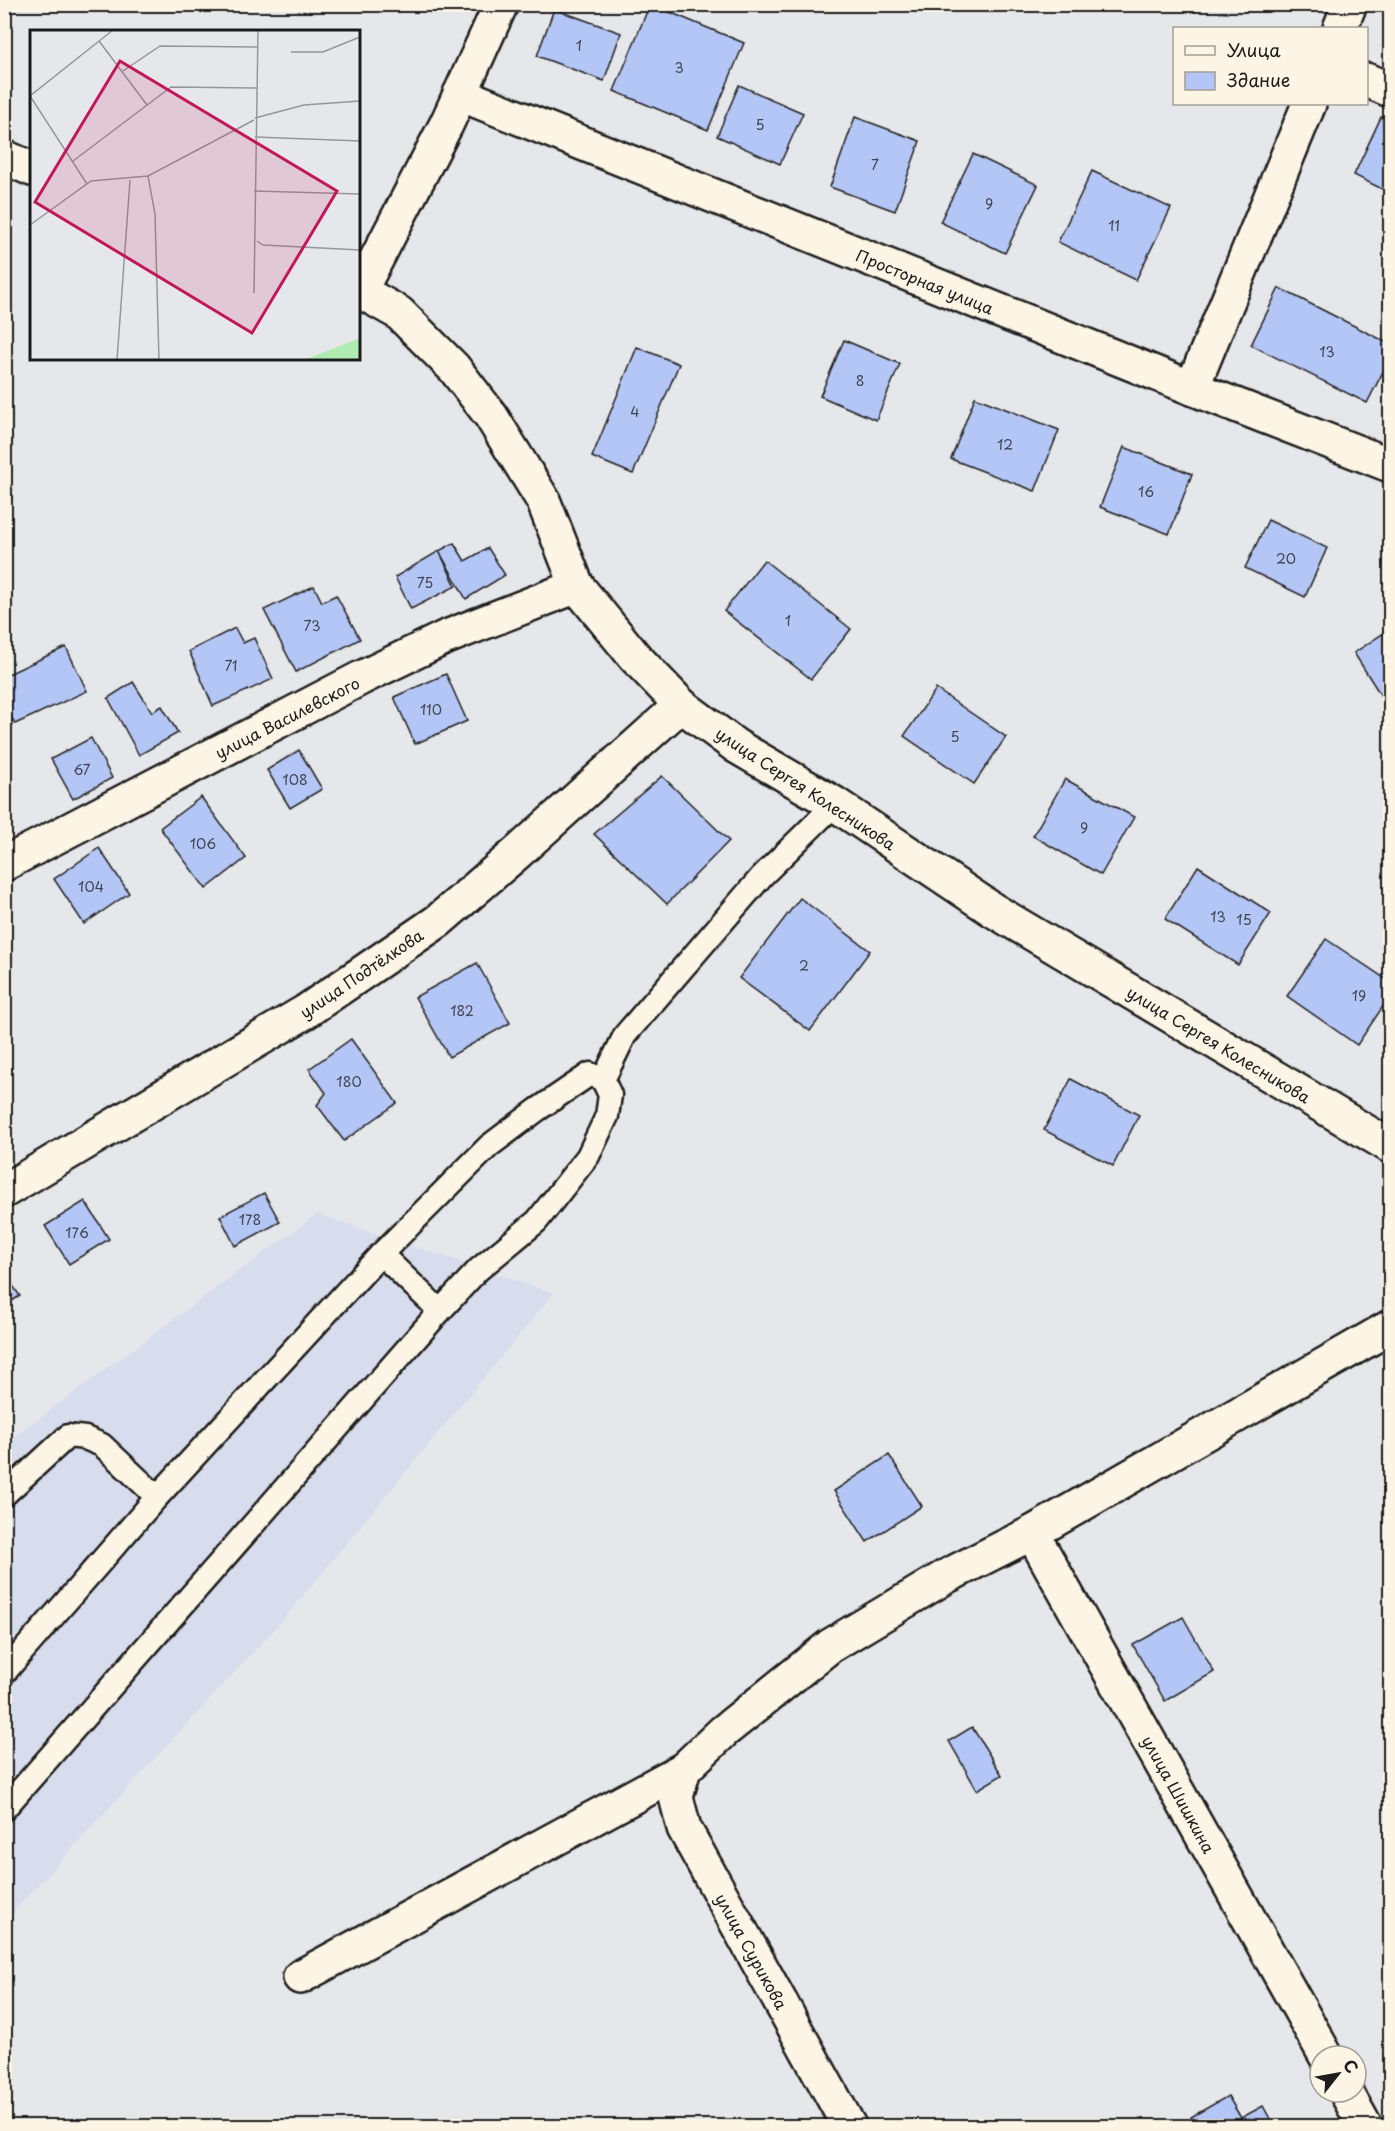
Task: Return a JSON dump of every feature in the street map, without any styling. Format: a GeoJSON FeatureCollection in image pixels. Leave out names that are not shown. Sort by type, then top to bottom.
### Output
{"type":"FeatureCollection","features":[{"type":"Feature","properties":{"kind":"street"},"geometry":{"type":"LineString","coordinates":[[360,288],[460,94],[501,4]]}},
{"type":"Feature","properties":{"kind":"street"},"geometry":{"type":"LineString","coordinates":[[1340,27],[1350,4]]}},
{"type":"Feature","properties":{"kind":"street"},"geometry":{"type":"LineString","coordinates":[[1368,81],[1390,90]]}},
{"type":"Feature","properties":{"kind":"street","name":"Просторная улица"},"geometry":{"type":"LineString","coordinates":[[460,94],[1192,388],[1390,465]]}},
{"type":"Feature","properties":{"kind":"street"},"geometry":{"type":"LineString","coordinates":[[1192,388],[1309,105]]}},
{"type":"Feature","properties":{"kind":"street"},"geometry":{"type":"LineString","coordinates":[[4,157],[30,168]]}},
{"type":"Feature","properties":{"kind":"street","name":"улица Сергея Колесникова"},"geometry":{"type":"LineString","coordinates":[[360,291],[399,313],[454,368],[491,416],[543,500],[577,586],[634,656],[681,705],[735,746],[835,804],[993,910],[1390,1146]]}},
{"type":"Feature","properties":{"kind":"street","name":"улица Василевского"},"geometry":{"type":"LineString","coordinates":[[4,864],[382,668],[444,638],[577,586]]}},
{"type":"Feature","properties":{"kind":"street","name":"улица Подтёлкова"},"geometry":{"type":"LineString","coordinates":[[4,1191],[305,1012],[438,921],[681,705]]}},
{"type":"Feature","properties":{"kind":"street"},"geometry":{"type":"LineString","coordinates":[[300,1977],[684,1769],[724,1731],[830,1646],[945,1577],[1032,1533],[1390,1327]]}},
{"type":"Feature","properties":{"kind":"street","name":"улица Шишкина"},"geometry":{"type":"LineString","coordinates":[[1032,1533],[1319,2044]]}},
{"type":"Feature","properties":{"kind":"street","name":"улица Сурикова"},"geometry":{"type":"LineString","coordinates":[[684,1769],[676,1797],[684,1828],[849,2127]]}},
{"type":"Feature","properties":{"kind":"street"},"geometry":{"type":"LineString","coordinates":[[1353,2104],[1365,2127]]}},
{"type":"Feature","properties":{"kind":"lane"},"geometry":{"type":"LineString","coordinates":[[603,1080],[626,1035],[762,876],[835,804]]}},
{"type":"Feature","properties":{"kind":"lane"},"geometry":{"type":"LineString","coordinates":[[4,1673],[157,1497],[381,1254],[489,1146],[590,1074],[603,1080],[610,1095],[607,1116],[588,1156],[537,1221],[478,1270],[4,1809]]}},
{"type":"Feature","properties":{"kind":"lane"},"geometry":{"type":"LineString","coordinates":[[381,1254],[441,1311]]}},
{"type":"Feature","properties":{"kind":"lane"},"geometry":{"type":"LineString","coordinates":[[4,1495],[68,1436],[85,1438],[102,1445],[157,1497]]}},
{"type":"Feature","properties":{"kind":"shaded area"},"geometry":{"type":"Polygon","coordinates":[[[317,1214],[554,1293],[282,1621],[5,1921],[4,1444],[317,1214]]]}},
{"type":"Feature","properties":{"kind":"building"},"geometry":{"type":"Polygon","coordinates":[[[650,4],[744,43],[708,130],[614,91],[650,4]]]}},
{"type":"Feature","properties":{"kind":"building"},"geometry":{"type":"Polygon","coordinates":[[[554,9],[621,33],[604,81],[537,56],[554,9]]]}},
{"type":"Feature","properties":{"kind":"building"},"geometry":{"type":"Polygon","coordinates":[[[739,85],[803,113],[780,164],[717,136],[739,85]]]}},
{"type":"Feature","properties":{"kind":"building"},"geometry":{"type":"Polygon","coordinates":[[[855,117],[920,141],[895,211],[830,187],[855,117]]]}},
{"type":"Feature","properties":{"kind":"building"},"geometry":{"type":"Polygon","coordinates":[[[1381,117],[1390,122],[1390,193],[1354,175],[1381,117]]]}},
{"type":"Feature","properties":{"kind":"building"},"geometry":{"type":"Polygon","coordinates":[[[973,154],[1038,185],[1005,253],[940,222],[973,154]]]}},
{"type":"Feature","properties":{"kind":"building"},"geometry":{"type":"Polygon","coordinates":[[[1092,171],[1171,208],[1136,280],[1058,242],[1092,171]]]}},
{"type":"Feature","properties":{"kind":"building"},"geometry":{"type":"Polygon","coordinates":[[[1279,288],[1390,344],[1390,358],[1367,403],[1251,345],[1279,288]]]}},
{"type":"Feature","properties":{"kind":"building"},"geometry":{"type":"Polygon","coordinates":[[[844,340],[900,364],[876,420],[820,396],[844,340]]]}},
{"type":"Feature","properties":{"kind":"building"},"geometry":{"type":"Polygon","coordinates":[[[637,347],[679,364],[633,474],[592,457],[637,347]]]}},
{"type":"Feature","properties":{"kind":"building"},"geometry":{"type":"Polygon","coordinates":[[[975,397],[1059,430],[1035,491],[951,459],[975,397]]]}},
{"type":"Feature","properties":{"kind":"building"},"geometry":{"type":"Polygon","coordinates":[[[1124,447],[1192,474],[1169,534],[1100,507],[1124,447]]]}},
{"type":"Feature","properties":{"kind":"building"},"geometry":{"type":"Polygon","coordinates":[[[1268,520],[1327,548],[1305,597],[1245,568],[1268,520]]]}},
{"type":"Feature","properties":{"kind":"building"},"geometry":{"type":"Polygon","coordinates":[[[454,543],[465,561],[488,548],[505,575],[466,599],[439,551],[454,543]]]}},
{"type":"Feature","properties":{"kind":"building"},"geometry":{"type":"Polygon","coordinates":[[[439,551],[456,586],[411,609],[395,577],[439,551]]]}},
{"type":"Feature","properties":{"kind":"building"},"geometry":{"type":"Polygon","coordinates":[[[764,560],[851,629],[811,679],[724,611],[764,560]]]}},
{"type":"Feature","properties":{"kind":"building"},"geometry":{"type":"Polygon","coordinates":[[[314,586],[322,602],[336,595],[360,639],[296,672],[264,610],[314,586]]]}},
{"type":"Feature","properties":{"kind":"building"},"geometry":{"type":"Polygon","coordinates":[[[235,628],[243,643],[254,638],[273,679],[213,706],[189,651],[235,628]]]}},
{"type":"Feature","properties":{"kind":"building"},"geometry":{"type":"Polygon","coordinates":[[[1390,629],[1390,710],[1354,653],[1390,629]]]}},
{"type":"Feature","properties":{"kind":"building"},"geometry":{"type":"Polygon","coordinates":[[[66,647],[87,691],[15,724],[4,704],[4,676],[66,647]]]}},
{"type":"Feature","properties":{"kind":"building"},"geometry":{"type":"Polygon","coordinates":[[[446,674],[467,721],[415,744],[394,697],[446,674]]]}},
{"type":"Feature","properties":{"kind":"building"},"geometry":{"type":"Polygon","coordinates":[[[133,682],[152,712],[162,706],[178,733],[139,755],[108,698],[133,682]]]}},
{"type":"Feature","properties":{"kind":"building"},"geometry":{"type":"Polygon","coordinates":[[[936,689],[1006,737],[974,784],[904,736],[936,689]]]}},
{"type":"Feature","properties":{"kind":"building"},"geometry":{"type":"Polygon","coordinates":[[[91,738],[112,778],[73,799],[51,759],[91,738]]]}},
{"type":"Feature","properties":{"kind":"building"},"geometry":{"type":"Polygon","coordinates":[[[299,750],[322,789],[290,808],[267,770],[299,750]]]}},
{"type":"Feature","properties":{"kind":"building"},"geometry":{"type":"Polygon","coordinates":[[[662,776],[729,841],[667,904],[594,834],[662,776]]]}},
{"type":"Feature","properties":{"kind":"building"},"geometry":{"type":"Polygon","coordinates":[[[1065,779],[1134,817],[1101,875],[1033,836],[1065,779]]]}},
{"type":"Feature","properties":{"kind":"building"},"geometry":{"type":"Polygon","coordinates":[[[201,797],[246,858],[206,889],[160,828],[201,797]]]}},
{"type":"Feature","properties":{"kind":"building"},"geometry":{"type":"Polygon","coordinates":[[[99,848],[129,893],[84,924],[54,879],[99,848]]]}},
{"type":"Feature","properties":{"kind":"building"},"geometry":{"type":"Polygon","coordinates":[[[1198,866],[1271,913],[1238,965],[1165,919],[1198,866]]]}},
{"type":"Feature","properties":{"kind":"building"},"geometry":{"type":"Polygon","coordinates":[[[800,898],[870,951],[810,1031],[739,978],[800,898]]]}},
{"type":"Feature","properties":{"kind":"building"},"geometry":{"type":"Polygon","coordinates":[[[1326,939],[1390,982],[1390,996],[1357,1045],[1287,996],[1326,939]]]}},
{"type":"Feature","properties":{"kind":"building"},"geometry":{"type":"Polygon","coordinates":[[[477,963],[510,1023],[449,1057],[415,997],[477,963]]]}},
{"type":"Feature","properties":{"kind":"building"},"geometry":{"type":"Polygon","coordinates":[[[351,1039],[397,1103],[344,1141],[317,1105],[326,1093],[309,1069],[351,1039]]]}},
{"type":"Feature","properties":{"kind":"building"},"geometry":{"type":"Polygon","coordinates":[[[1071,1079],[1139,1115],[1113,1166],[1044,1130],[1071,1079]]]}},
{"type":"Feature","properties":{"kind":"building"},"geometry":{"type":"Polygon","coordinates":[[[264,1193],[280,1222],[235,1246],[220,1216],[264,1193]]]}},
{"type":"Feature","properties":{"kind":"building"},"geometry":{"type":"Polygon","coordinates":[[[85,1201],[109,1239],[69,1264],[45,1226],[85,1201]]]}},
{"type":"Feature","properties":{"kind":"building"},"geometry":{"type":"Polygon","coordinates":[[[4,1273],[20,1296],[4,1306],[4,1273]]]}},
{"type":"Feature","properties":{"kind":"building"},"geometry":{"type":"Polygon","coordinates":[[[889,1455],[922,1506],[867,1542],[834,1491],[889,1455]]]}},
{"type":"Feature","properties":{"kind":"building"},"geometry":{"type":"Polygon","coordinates":[[[1183,1617],[1214,1672],[1165,1701],[1133,1645],[1183,1617]]]}},
{"type":"Feature","properties":{"kind":"building"},"geometry":{"type":"Polygon","coordinates":[[[972,1727],[1002,1775],[977,1790],[949,1741],[972,1727]]]}},
{"type":"Feature","properties":{"kind":"building"},"geometry":{"type":"Polygon","coordinates":[[[1228,2096],[1241,2118],[1263,2106],[1274,2126],[1196,2126],[1191,2117],[1228,2096]]]}}]}
